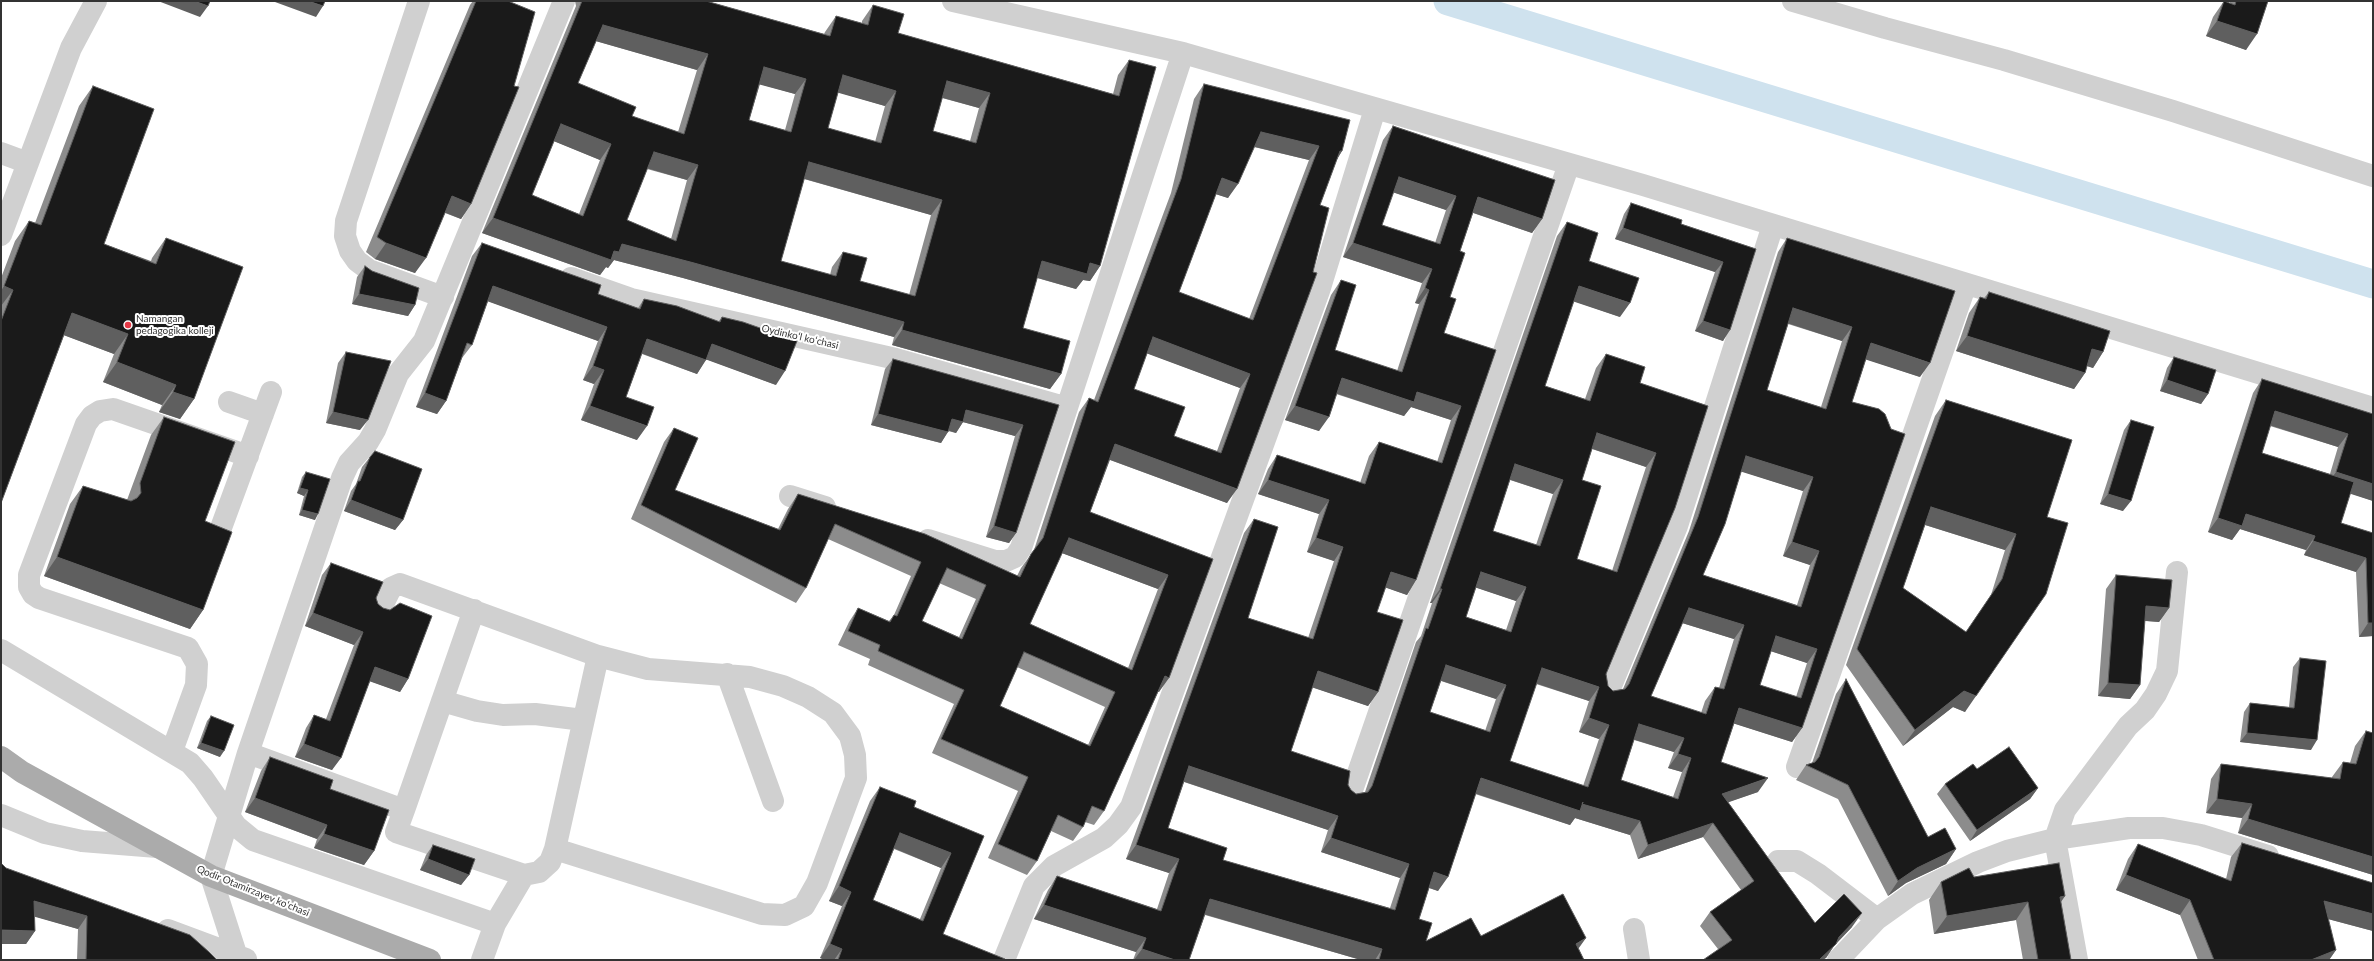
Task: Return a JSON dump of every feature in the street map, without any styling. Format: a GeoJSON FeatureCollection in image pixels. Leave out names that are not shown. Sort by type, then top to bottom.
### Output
{"type":"FeatureCollection","features":[{"type":"Feature","properties":{"kind":"main road","name":"Qodir Otamirzayev koʻchasi"},"geometry":{"type":"LineString","coordinates":[[1,757],[22,772],[211,876],[430,960]]}},
{"type":"Feature","properties":{"kind":"street"},"geometry":{"type":"LineString","coordinates":[[1,235],[71,48],[96,1]]}},
{"type":"Feature","properties":{"kind":"street"},"geometry":{"type":"LineString","coordinates":[[419,1],[346,221],[345,236],[350,251],[357,261],[369,270],[443,297]]}},
{"type":"Feature","properties":{"kind":"street"},"geometry":{"type":"LineString","coordinates":[[241,958],[211,876],[248,753],[342,478],[349,463],[368,442],[375,430],[390,389],[408,359],[424,341],[443,297],[473,243],[564,1]]}},
{"type":"Feature","properties":{"kind":"street"},"geometry":{"type":"LineString","coordinates":[[953,1],[1183,53],[1569,164],[2373,408]]}},
{"type":"Feature","properties":{"kind":"street"},"geometry":{"type":"LineString","coordinates":[[1793,1],[2063,77],[2373,176]]}},
{"type":"Feature","properties":{"kind":"street"},"geometry":{"type":"LineString","coordinates":[[911,534],[995,561],[1006,561],[1015,557],[1021,548],[1183,53]]}},
{"type":"Feature","properties":{"kind":"street"},"geometry":{"type":"LineString","coordinates":[[1004,960],[1034,886],[1054,866],[1104,838],[1118,825],[1131,807],[1319,291],[1375,109]]}},
{"type":"Feature","properties":{"kind":"street"},"geometry":{"type":"LineString","coordinates":[[1,153],[28,163]]}},
{"type":"Feature","properties":{"kind":"street"},"geometry":{"type":"LineString","coordinates":[[1350,796],[1569,164]]}},
{"type":"Feature","properties":{"kind":"street"},"geometry":{"type":"LineString","coordinates":[[1608,692],[1677,526],[1773,225]]}},
{"type":"Feature","properties":{"kind":"street","name":"Oydinkoʻl koʻchasi"},"geometry":{"type":"LineString","coordinates":[[548,270],[631,299],[896,359],[1067,408]]}},
{"type":"Feature","properties":{"kind":"street"},"geometry":{"type":"LineString","coordinates":[[1798,767],[1966,284]]}},
{"type":"Feature","properties":{"kind":"street"},"geometry":{"type":"LineString","coordinates":[[218,536],[272,392]]}},
{"type":"Feature","properties":{"kind":"street"},"geometry":{"type":"LineString","coordinates":[[229,402],[264,414]]}},
{"type":"Feature","properties":{"kind":"street"},"geometry":{"type":"LineString","coordinates":[[172,751],[196,685],[197,664],[188,648],[39,598],[33,594],[29,587],[29,575],[72,492],[86,424],[92,416],[100,411],[113,409],[248,456]]}},
{"type":"Feature","properties":{"kind":"street"},"geometry":{"type":"LineString","coordinates":[[790,496],[843,513]]}},
{"type":"Feature","properties":{"kind":"street"},"geometry":{"type":"LineString","coordinates":[[2077,960],[2055,839],[2065,810],[2128,726],[2145,710],[2156,694],[2167,671],[2177,572]]}},
{"type":"Feature","properties":{"kind":"street"},"geometry":{"type":"LineString","coordinates":[[380,610],[391,588],[400,584],[598,656],[648,669],[750,677],[783,686],[808,697],[833,713],[850,736],[856,755],[856,778],[817,883],[804,906],[785,915],[762,914],[555,849]]}},
{"type":"Feature","properties":{"kind":"street"},"geometry":{"type":"LineString","coordinates":[[474,610],[396,832],[524,875],[539,872],[550,862],[555,849],[598,656]]}},
{"type":"Feature","properties":{"kind":"street"},"geometry":{"type":"LineString","coordinates":[[1,650],[190,763],[203,778],[243,834],[253,840],[495,924]]}},
{"type":"Feature","properties":{"kind":"street"},"geometry":{"type":"LineString","coordinates":[[727,674],[772,801]]}},
{"type":"Feature","properties":{"kind":"street"},"geometry":{"type":"LineString","coordinates":[[442,701],[477,711],[503,714],[535,714],[583,720]]}},
{"type":"Feature","properties":{"kind":"street"},"geometry":{"type":"LineString","coordinates":[[248,753],[404,810]]}},
{"type":"Feature","properties":{"kind":"street"},"geometry":{"type":"LineString","coordinates":[[1,815],[45,833],[74,839],[157,847]]}},
{"type":"Feature","properties":{"kind":"street"},"geometry":{"type":"LineString","coordinates":[[1838,960],[1877,919],[1912,894],[1978,862],[2007,851],[2055,839],[2129,828],[2163,828],[2201,836],[2291,863]]}},
{"type":"Feature","properties":{"kind":"street"},"geometry":{"type":"LineString","coordinates":[[1778,861],[1797,861],[1818,874],[1877,919]]}},
{"type":"Feature","properties":{"kind":"street"},"geometry":{"type":"LineString","coordinates":[[482,960],[495,924],[524,875]]}},
{"type":"Feature","properties":{"kind":"street"},"geometry":{"type":"LineString","coordinates":[[146,922],[241,958]]}},
{"type":"Feature","properties":{"kind":"street"},"geometry":{"type":"LineString","coordinates":[[1634,929],[1639,960]]}},
{"type":"Feature","properties":{"kind":"building"},"geometry":{"type":"Polygon","coordinates":[[[194,1],[210,1],[208,6],[194,1]]]}},
{"type":"Feature","properties":{"kind":"building"},"geometry":{"type":"Polygon","coordinates":[[[308,1],[325,1],[323,6],[308,1]]]}},
{"type":"Feature","properties":{"kind":"building"},"geometry":{"type":"Polygon","coordinates":[[[476,1],[508,1],[535,12],[514,86],[519,87],[471,204],[452,196],[426,258],[386,243],[377,237],[476,1]]]}},
{"type":"Feature","properties":{"kind":"building"},"geometry":{"type":"Polygon","coordinates":[[[582,1],[706,1],[830,36],[836,16],[868,25],[873,5],[904,14],[898,33],[1119,96],[1129,60],[1156,67],[1100,266],[1090,263],[1087,274],[1042,261],[1023,328],[1070,341],[1061,374],[902,330],[904,322],[694,263],[622,244],[619,252],[614,251],[611,260],[493,218],[582,1]],[[603,25],[578,83],[636,107],[632,116],[684,134],[708,54],[603,25]],[[764,67],[749,120],[791,132],[806,79],[764,67]],[[843,75],[828,128],[881,143],[896,91],[843,75]],[[947,81],[933,131],[976,143],[990,93],[947,81]],[[561,124],[532,195],[583,216],[611,144],[561,124]],[[654,152],[627,220],[676,241],[698,165],[654,152]],[[809,162],[781,261],[836,276],[843,252],[867,258],[860,281],[915,296],[942,200],[809,162]]]}},
{"type":"Feature","properties":{"kind":"building"},"geometry":{"type":"Polygon","coordinates":[[[2224,1],[2235,5],[2236,1],[2268,1],[2257,34],[2217,21],[2224,1]]]}},
{"type":"Feature","properties":{"kind":"building"},"geometry":{"type":"Polygon","coordinates":[[[1204,84],[1350,120],[1342,151],[1340,151],[1320,205],[1329,208],[1313,272],[1317,273],[1237,489],[1115,444],[1090,512],[1213,559],[1169,678],[1165,676],[1104,811],[1092,806],[1083,827],[1058,815],[1037,861],[998,844],[1028,777],[941,739],[964,690],[878,651],[880,645],[848,631],[858,608],[890,622],[894,615],[897,616],[921,562],[835,524],[806,588],[641,505],[674,428],[698,438],[675,490],[780,530],[798,494],[925,534],[1020,577],[1031,554],[1043,538],[1089,398],[1098,402],[1181,179],[1204,84]],[[1261,132],[1238,184],[1222,178],[1179,292],[1253,320],[1319,146],[1261,132]],[[1153,337],[1134,389],[1185,407],[1174,436],[1221,453],[1250,374],[1153,337]],[[1069,538],[1030,624],[1132,670],[1168,575],[1069,538]],[[947,568],[922,621],[962,639],[986,585],[947,568]],[[1024,652],[1000,706],[1090,746],[1115,692],[1024,652]]]}},
{"type":"Feature","properties":{"kind":"building"},"geometry":{"type":"Polygon","coordinates":[[[93,86],[154,109],[104,244],[156,264],[166,238],[243,267],[194,399],[173,392],[176,385],[117,362],[128,334],[72,313],[1,503],[1,321],[13,290],[4,286],[29,221],[41,225],[93,86]]]}},
{"type":"Feature","properties":{"kind":"building"},"geometry":{"type":"Polygon","coordinates":[[[1393,126],[1555,180],[1542,219],[1478,197],[1460,251],[1465,253],[1450,297],[1456,299],[1444,333],[1496,350],[1416,580],[1391,572],[1377,612],[1403,620],[1378,692],[1318,671],[1291,751],[1350,771],[1348,785],[1356,794],[1368,792],[1372,786],[1426,628],[1428,629],[1442,589],[1440,589],[1567,222],[1598,233],[1589,261],[1639,278],[1630,303],[1579,286],[1545,386],[1590,401],[1606,354],[1645,367],[1640,383],[1708,406],[1675,508],[1606,674],[1608,686],[1613,691],[1625,689],[1629,684],[1698,517],[1787,238],[1955,291],[1930,363],[1871,343],[1852,402],[1879,409],[1885,414],[1891,429],[1905,434],[1802,728],[1739,708],[1721,762],[1768,778],[1722,794],[1815,923],[1844,894],[1862,913],[1839,937],[1836,944],[1819,960],[1703,960],[1732,940],[1710,912],[1754,881],[1713,823],[1648,845],[1640,821],[1582,804],[1580,811],[1481,778],[1448,877],[1434,872],[1419,919],[1432,923],[1426,941],[1471,918],[1481,936],[1563,894],[1586,938],[1576,944],[1584,960],[1379,960],[1382,949],[1210,899],[1189,960],[1175,960],[1142,949],[1146,938],[1044,905],[1057,876],[1161,911],[1179,859],[1136,845],[1254,519],[1278,527],[1248,618],[1313,639],[1343,547],[1316,538],[1329,500],[1268,480],[1277,455],[1365,484],[1379,442],[1442,463],[1461,406],[1417,392],[1414,402],[1342,378],[1329,417],[1295,406],[1341,280],[1356,285],[1335,350],[1402,372],[1429,290],[1425,288],[1432,269],[1353,243],[1393,126]],[[1399,177],[1382,225],[1440,244],[1456,196],[1399,177]],[[1793,308],[1767,390],[1826,409],[1852,327],[1793,308]],[[1597,433],[1582,480],[1601,486],[1577,559],[1617,572],[1656,453],[1597,433]],[[1746,456],[1725,524],[1703,575],[1801,607],[1819,551],[1792,542],[1813,477],[1746,456]],[[1515,464],[1493,531],[1540,546],[1563,480],[1515,464]],[[1481,572],[1466,617],[1511,632],[1526,587],[1481,572]],[[1689,608],[1651,696],[1706,714],[1715,687],[1724,689],[1744,625],[1689,608]],[[1776,636],[1760,685],[1801,698],[1817,649],[1776,636]],[[1446,665],[1430,712],[1490,732],[1506,685],[1446,665]],[[1542,668],[1510,761],[1588,787],[1609,725],[1589,718],[1599,687],[1542,668]],[[1639,724],[1621,780],[1678,799],[1691,758],[1678,754],[1684,738],[1639,724]],[[1189,766],[1168,828],[1227,848],[1223,860],[1395,910],[1409,864],[1331,838],[1338,816],[1189,766]]]}},
{"type":"Feature","properties":{"kind":"building"},"geometry":{"type":"Polygon","coordinates":[[[1631,203],[1682,220],[1681,224],[1756,249],[1730,330],[1703,321],[1723,262],[1623,228],[1631,203]]]}},
{"type":"Feature","properties":{"kind":"building"},"geometry":{"type":"Polygon","coordinates":[[[482,243],[601,285],[598,294],[640,309],[644,299],[677,306],[720,322],[722,317],[743,322],[797,341],[785,371],[712,344],[706,360],[647,339],[626,397],[654,407],[647,426],[590,406],[604,370],[593,366],[607,327],[493,286],[472,345],[467,343],[446,401],[425,393],[482,243]]]}},
{"type":"Feature","properties":{"kind":"building"},"geometry":{"type":"Polygon","coordinates":[[[365,266],[372,271],[419,288],[415,305],[359,294],[365,266]]]}},
{"type":"Feature","properties":{"kind":"building"},"geometry":{"type":"Polygon","coordinates":[[[1989,292],[2110,331],[2103,352],[2092,349],[2085,373],[1967,336],[1980,297],[1986,299],[1989,292]]]}},
{"type":"Feature","properties":{"kind":"building"},"geometry":{"type":"Polygon","coordinates":[[[346,352],[391,361],[368,420],[333,412],[346,352]]]}},
{"type":"Feature","properties":{"kind":"building"},"geometry":{"type":"Polygon","coordinates":[[[2174,357],[2216,370],[2208,394],[2167,380],[2174,357]]]}},
{"type":"Feature","properties":{"kind":"building"},"geometry":{"type":"Polygon","coordinates":[[[893,359],[1059,405],[1016,533],[994,526],[1023,425],[966,410],[963,422],[952,419],[948,432],[878,414],[893,359]]]}},
{"type":"Feature","properties":{"kind":"building"},"geometry":{"type":"Polygon","coordinates":[[[2262,379],[2373,414],[2373,484],[2336,472],[2348,434],[2275,411],[2262,453],[2354,482],[2341,523],[2373,533],[2373,623],[2368,623],[2366,558],[2313,541],[2315,536],[2246,514],[2242,526],[2218,518],[2262,379]]]}},
{"type":"Feature","properties":{"kind":"building"},"geometry":{"type":"Polygon","coordinates":[[[1946,400],[2072,440],[2047,517],[2068,523],[2046,594],[1976,696],[1964,691],[1915,730],[1857,649],[1946,400]],[[1931,507],[1903,588],[1966,632],[2002,579],[2016,534],[1931,507]]]}},
{"type":"Feature","properties":{"kind":"building"},"geometry":{"type":"Polygon","coordinates":[[[164,417],[235,442],[205,521],[232,532],[203,610],[57,557],[83,486],[131,501],[137,498],[141,493],[140,483],[164,417]]]}},
{"type":"Feature","properties":{"kind":"building"},"geometry":{"type":"Polygon","coordinates":[[[2131,420],[2154,427],[2131,501],[2108,494],[2131,420]]]}},
{"type":"Feature","properties":{"kind":"building"},"geometry":{"type":"Polygon","coordinates":[[[375,451],[422,469],[403,520],[351,500],[358,481],[360,481],[370,457],[375,451]]]}},
{"type":"Feature","properties":{"kind":"building"},"geometry":{"type":"Polygon","coordinates":[[[306,472],[330,479],[318,514],[302,510],[308,490],[300,488],[306,472]]]}},
{"type":"Feature","properties":{"kind":"building"},"geometry":{"type":"Polygon","coordinates":[[[331,563],[383,582],[376,598],[378,604],[383,608],[390,610],[400,603],[432,616],[408,679],[375,667],[341,758],[304,744],[314,715],[330,721],[363,632],[313,613],[331,563]]]}},
{"type":"Feature","properties":{"kind":"building"},"geometry":{"type":"Polygon","coordinates":[[[2116,575],[2172,580],[2169,608],[2146,606],[2140,685],[2108,683],[2116,575]]]}},
{"type":"Feature","properties":{"kind":"building"},"geometry":{"type":"Polygon","coordinates":[[[2300,658],[2326,661],[2317,740],[2247,733],[2250,703],[2294,708],[2300,658]]]}},
{"type":"Feature","properties":{"kind":"building"},"geometry":{"type":"Polygon","coordinates":[[[1846,679],[1928,837],[1945,828],[1956,849],[1917,868],[1898,881],[1848,785],[1806,765],[1815,762],[1819,757],[1846,679]]]}},
{"type":"Feature","properties":{"kind":"building"},"geometry":{"type":"Polygon","coordinates":[[[211,716],[234,725],[224,751],[201,743],[211,716]]]}},
{"type":"Feature","properties":{"kind":"building"},"geometry":{"type":"Polygon","coordinates":[[[2366,731],[2373,733],[2373,857],[2248,819],[2252,804],[2217,799],[2221,764],[2340,779],[2343,762],[2356,764],[2366,731]]]}},
{"type":"Feature","properties":{"kind":"building"},"geometry":{"type":"Polygon","coordinates":[[[2009,747],[2038,788],[1977,830],[1945,784],[1973,764],[1977,769],[2009,747]]]}},
{"type":"Feature","properties":{"kind":"building"},"geometry":{"type":"Polygon","coordinates":[[[270,757],[333,780],[330,789],[389,810],[374,851],[324,834],[327,825],[255,798],[270,757]]]}},
{"type":"Feature","properties":{"kind":"building"},"geometry":{"type":"Polygon","coordinates":[[[880,787],[916,801],[914,807],[984,836],[943,934],[1005,960],[838,960],[842,949],[830,944],[851,892],[839,886],[880,787]],[[900,833],[873,900],[923,921],[951,853],[900,833]]]}},
{"type":"Feature","properties":{"kind":"building"},"geometry":{"type":"Polygon","coordinates":[[[2242,843],[2373,883],[2373,914],[2324,901],[2336,950],[2311,960],[2214,960],[2190,900],[2126,875],[2138,844],[2231,881],[2242,843]]]}},
{"type":"Feature","properties":{"kind":"building"},"geometry":{"type":"Polygon","coordinates":[[[433,845],[475,859],[469,875],[428,859],[433,845]]]}},
{"type":"Feature","properties":{"kind":"building"},"geometry":{"type":"Polygon","coordinates":[[[1,863],[6,868],[190,935],[217,960],[86,960],[87,916],[34,901],[35,931],[1,930],[1,863]]]}},
{"type":"Feature","properties":{"kind":"building"},"geometry":{"type":"Polygon","coordinates":[[[2059,863],[2065,896],[2060,897],[2071,960],[2038,960],[2028,902],[1947,916],[1941,882],[1969,868],[1974,877],[2059,863]]]}},
{"type":"Feature","properties":{"kind":"waterway"},"geometry":{"type":"LineString","coordinates":[[1448,1],[2373,284]]}},
{"type":"Feature","properties":{"kind":"place","name":"Namangan pedagogika kolleji"},"geometry":{"type":"Point","coordinates":[128,325]}}]}
